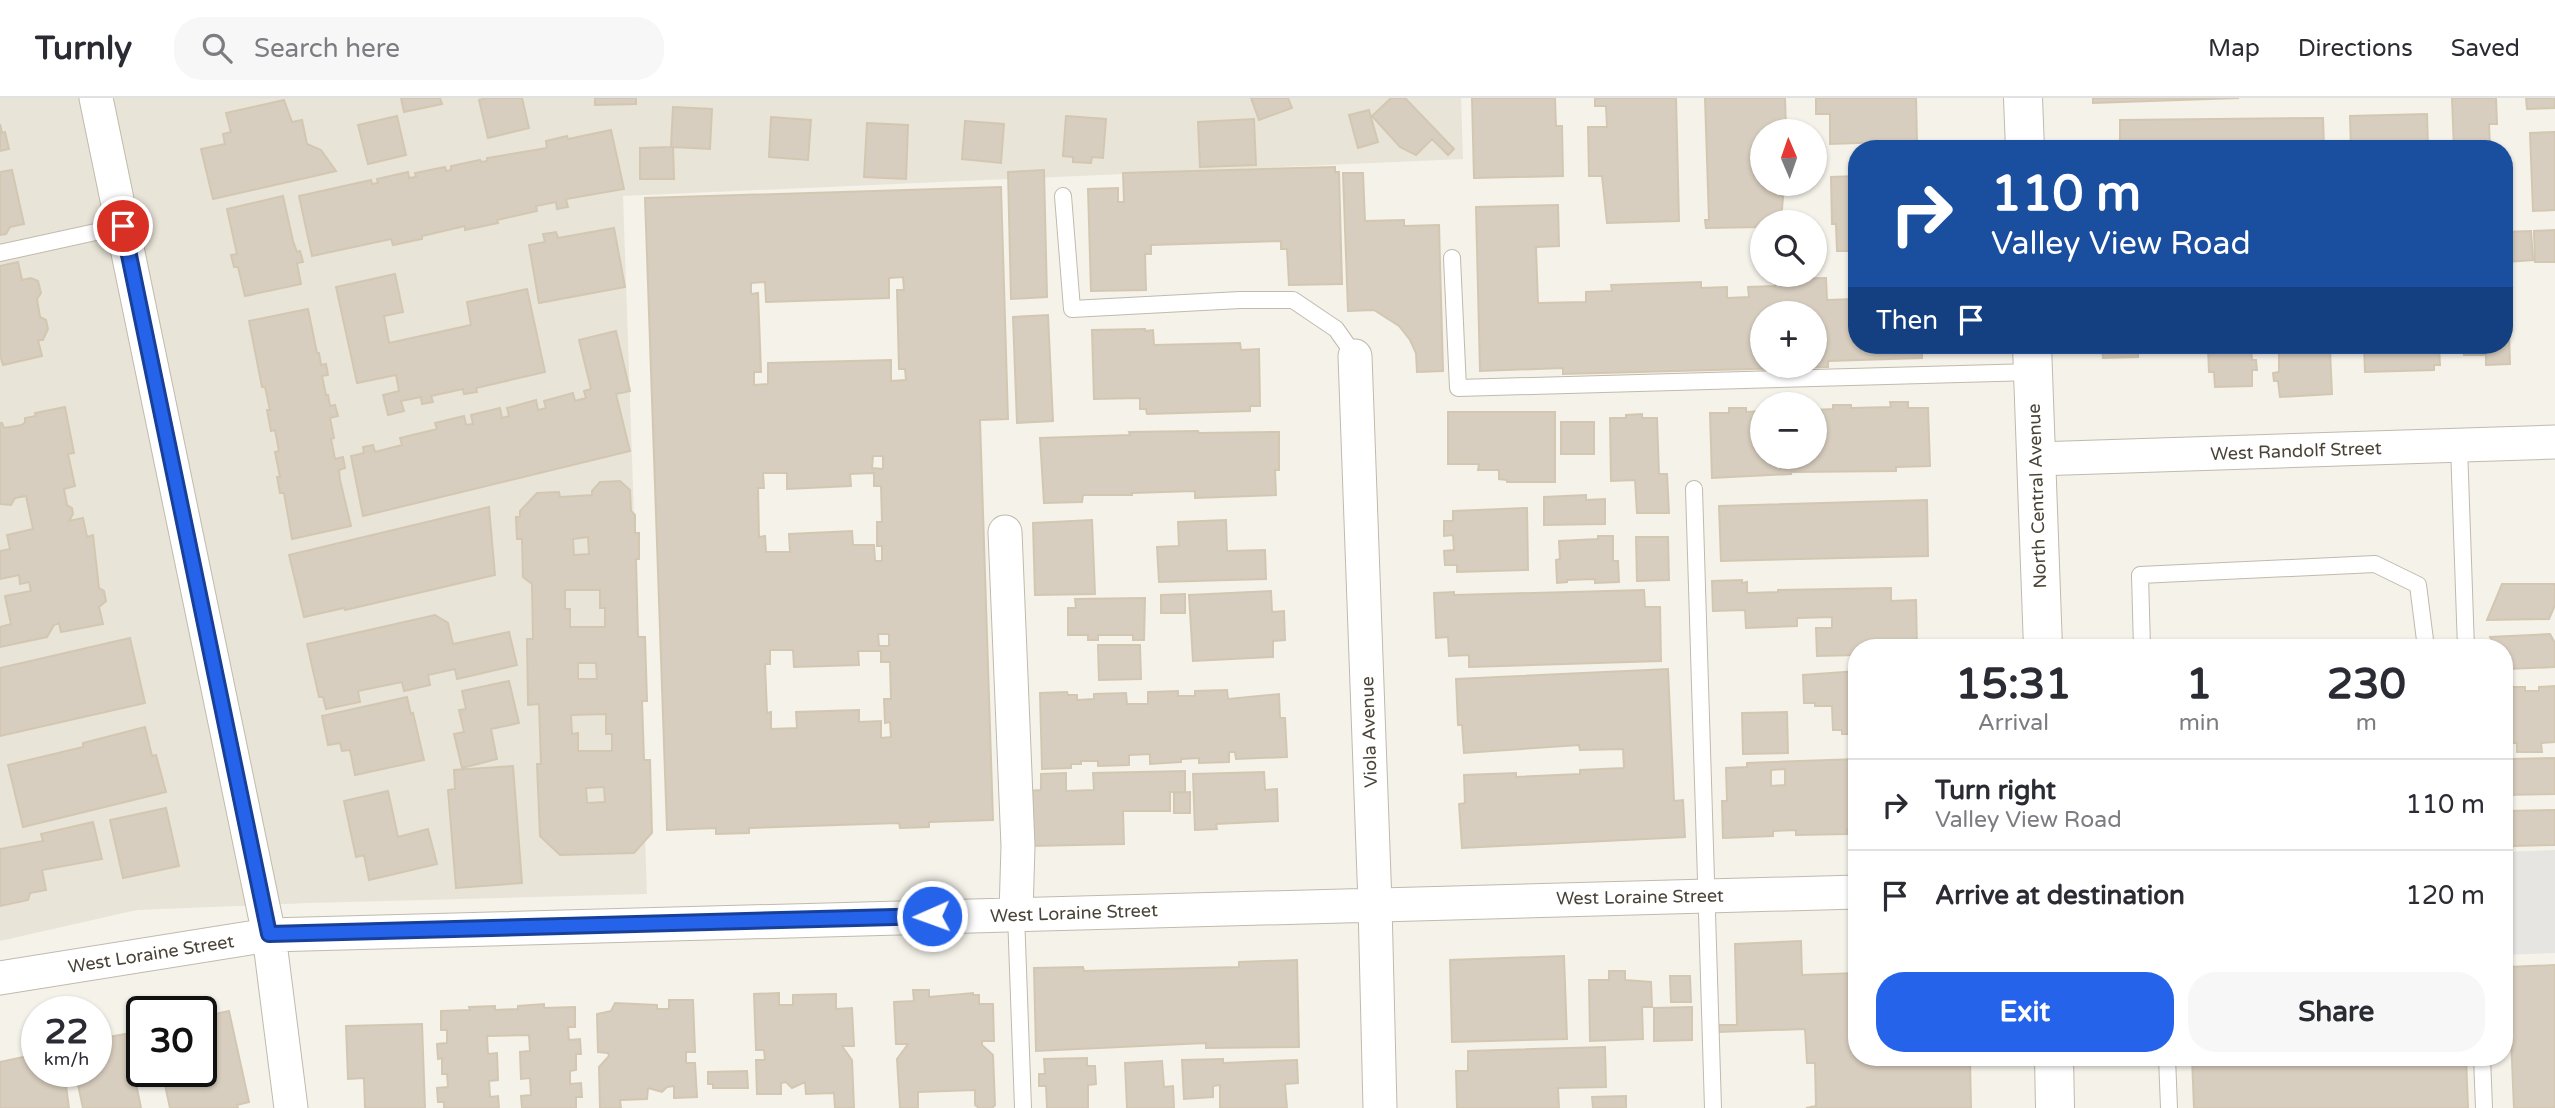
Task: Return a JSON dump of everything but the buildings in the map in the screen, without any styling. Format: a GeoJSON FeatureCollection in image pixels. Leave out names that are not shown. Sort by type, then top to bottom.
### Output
{"type":"FeatureCollection","features":[{"type":"Feature","properties":{"kind":"street"},"geometry":{"type":"LineString","coordinates":[[96,98],[269,934],[291,1108]]}},
{"type":"Feature","properties":{"kind":"street"},"geometry":{"type":"LineString","coordinates":[[2023,98],[2025,140]]}},
{"type":"Feature","properties":{"kind":"street","name":"Viola Avenue"},"geometry":{"type":"LineString","coordinates":[[1355,356],[1380,1108]]}},
{"type":"Feature","properties":{"kind":"street","name":"North Central Avenue"},"geometry":{"type":"LineString","coordinates":[[2032,358],[2043,639]]}},
{"type":"Feature","properties":{"kind":"street","name":"West Randolf Street"},"geometry":{"type":"LineString","coordinates":[[2036,459],[2555,442]]}},
{"type":"Feature","properties":{"kind":"street"},"geometry":{"type":"LineString","coordinates":[[1005,532],[1018,846],[1016,914]]}},
{"type":"Feature","properties":{"kind":"street","name":"West Loraine Street"},"geometry":{"type":"LineString","coordinates":[[0,978],[269,934],[1848,892]]}},
{"type":"Feature","properties":{"kind":"street"},"geometry":{"type":"LineString","coordinates":[[2054,1066],[2055,1108]]}},
{"type":"Feature","properties":{"kind":"lane"},"geometry":{"type":"LineString","coordinates":[[1063,196],[1072,309],[1240,300],[1293,300],[1336,329],[1355,356]]}},
{"type":"Feature","properties":{"kind":"lane"},"geometry":{"type":"LineString","coordinates":[[0,253],[123,226]]}},
{"type":"Feature","properties":{"kind":"lane"},"geometry":{"type":"LineString","coordinates":[[1452,258],[1458,388],[2032,358]]}},
{"type":"Feature","properties":{"kind":"lane"},"geometry":{"type":"LineString","coordinates":[[2459,446],[2466,639]]}},
{"type":"Feature","properties":{"kind":"lane"},"geometry":{"type":"LineString","coordinates":[[1694,489],[1713,1108]]}},
{"type":"Feature","properties":{"kind":"lane"},"geometry":{"type":"LineString","coordinates":[[2142,639],[2140,575],[2375,564],[2418,585],[2425,639]]}},
{"type":"Feature","properties":{"kind":"lane"},"geometry":{"type":"LineString","coordinates":[[1016,914],[1023,1108]]}},
{"type":"Feature","properties":{"kind":"lane"},"geometry":{"type":"LineString","coordinates":[[2167,1066],[2169,1108]]}},
{"type":"Feature","properties":{"kind":"lane"},"geometry":{"type":"LineString","coordinates":[[2482,1066],[2484,1108]]}},
{"type":"Feature","properties":{"kind":"shaded area"},"geometry":{"type":"Polygon","coordinates":[[[0,98],[1461,98],[1463,159],[623,196],[647,894],[137,910],[0,941],[0,98]]]}},
{"type":"Feature","properties":{"kind":"shaded area"},"geometry":{"type":"Polygon","coordinates":[[[2555,850],[2555,953],[2513,955],[2513,852],[2555,850]]]}},
{"type":"Feature","properties":{"kind":"route"},"geometry":{"type":"LineString","coordinates":[[123,226],[269,934],[932,916]]}}]}
